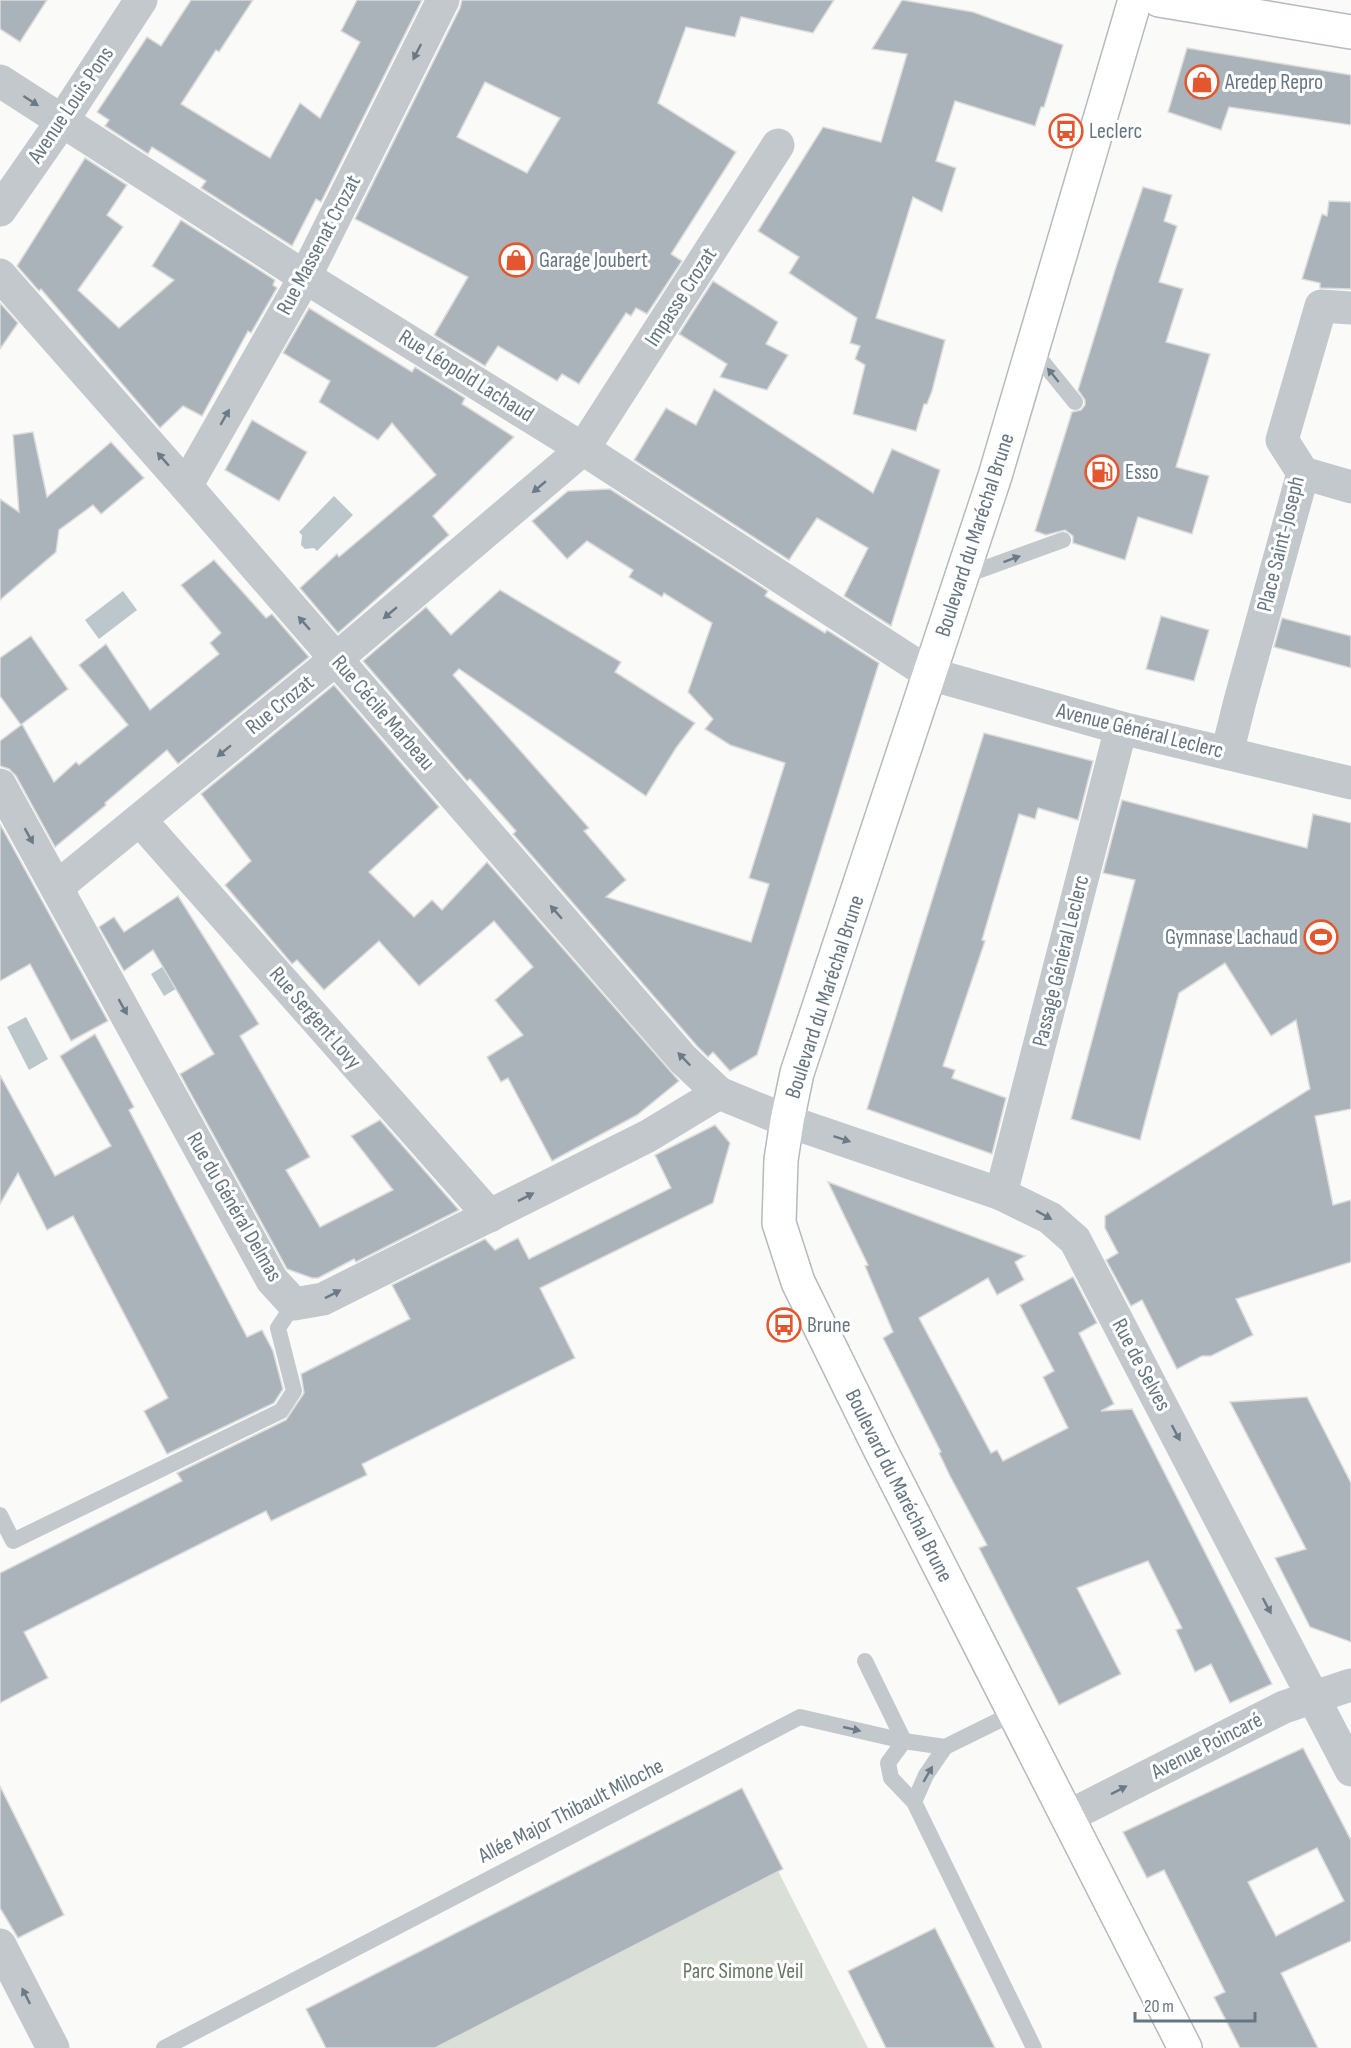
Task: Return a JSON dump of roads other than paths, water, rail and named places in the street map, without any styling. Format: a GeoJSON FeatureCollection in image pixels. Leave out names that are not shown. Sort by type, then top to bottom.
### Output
{"type":"FeatureCollection","features":[{"type":"Feature","properties":{"kind":"main road","name":"Boulevard du Maréchal Brune"},"geometry":{"type":"LineString","coordinates":[[1135,0],[995,476],[797,1073],[786,1121],[781,1160],[779,1223],[798,1282],[1185,2048]]}},
{"type":"Feature","properties":{"kind":"main road"},"geometry":{"type":"LineString","coordinates":[[1158,0],[1351,32]]}},
{"type":"Feature","properties":{"kind":"street","name":"Avenue Louis Pons"},"geometry":{"type":"LineString","coordinates":[[0,210],[62,121],[141,0]]}},
{"type":"Feature","properties":{"kind":"street","name":"Rue Massenat Crozat"},"geometry":{"type":"LineString","coordinates":[[186,486],[304,277],[443,0]]}},
{"type":"Feature","properties":{"kind":"street","name":"Rue Léopold Lachaud"},"geometry":{"type":"LineString","coordinates":[[0,81],[304,277],[583,449],[930,674]]}},
{"type":"Feature","properties":{"kind":"street","name":"Impasse Crozat"},"geometry":{"type":"LineString","coordinates":[[583,449],[778,146]]}},
{"type":"Feature","properties":{"kind":"street","name":"Rue Cécile Marbeau"},"geometry":{"type":"LineString","coordinates":[[0,275],[684,1059],[719,1093],[786,1121]]}},
{"type":"Feature","properties":{"kind":"street","name":"Place Saint-Joseph"},"geometry":{"type":"LineString","coordinates":[[1227,753],[1303,472],[1282,440],[1336,307]]}},
{"type":"Feature","properties":{"kind":"street","name":"Rue Crozat"},"geometry":{"type":"LineString","coordinates":[[57,887],[336,659],[583,449]]}},
{"type":"Feature","properties":{"kind":"street"},"geometry":{"type":"LineString","coordinates":[[1303,472],[1351,487]]}},
{"type":"Feature","properties":{"kind":"street","name":"Avenue Général Leclerc"},"geometry":{"type":"LineString","coordinates":[[930,674],[1120,728],[1351,783]]}},
{"type":"Feature","properties":{"kind":"street","name":"Passage Général Leclerc"},"geometry":{"type":"LineString","coordinates":[[1001,1194],[1120,728]]}},
{"type":"Feature","properties":{"kind":"street","name":"Rue du Général Delmas"},"geometry":{"type":"LineString","coordinates":[[0,785],[272,1280],[294,1304],[323,1299],[648,1136],[719,1093]]}},
{"type":"Feature","properties":{"kind":"street","name":"Rue Sergent Lovy"},"geometry":{"type":"LineString","coordinates":[[140,820],[490,1216]]}},
{"type":"Feature","properties":{"kind":"street","name":"Rue de Selves"},"geometry":{"type":"LineString","coordinates":[[786,1121],[1001,1194],[1050,1218],[1075,1240],[1351,1770]]}},
{"type":"Feature","properties":{"kind":"street","name":"Avenue Poincaré"},"geometry":{"type":"LineString","coordinates":[[1067,1816],[1284,1707],[1351,1685]]}},
{"type":"Feature","properties":{"kind":"street"},"geometry":{"type":"LineString","coordinates":[[0,1945],[53,2048]]}},
{"type":"Feature","properties":{"kind":"lane"},"geometry":{"type":"LineString","coordinates":[[1032,348],[1075,402]]}},
{"type":"Feature","properties":{"kind":"lane"},"geometry":{"type":"LineString","coordinates":[[961,577],[1063,540]]}},
{"type":"Feature","properties":{"kind":"lane"},"geometry":{"type":"LineString","coordinates":[[0,1515],[13,1541],[281,1411],[294,1391],[278,1328],[294,1304]]}},
{"type":"Feature","properties":{"kind":"lane"},"geometry":{"type":"LineString","coordinates":[[866,1661],[904,1741],[888,1763],[891,1778],[914,1802],[1034,2048]]}},
{"type":"Feature","properties":{"kind":"lane"},"geometry":{"type":"LineString","coordinates":[[914,1802],[926,1775],[945,1747],[1014,1713]]}},
{"type":"Feature","properties":{"kind":"lane","name":"Allée Major Thibault Miloche"},"geometry":{"type":"LineString","coordinates":[[164,2048],[800,1717],[904,1741],[945,1747]]}},
{"type":"Feature","properties":{"kind":"place","name":"Aredep Repro"},"geometry":{"type":"Point","coordinates":[1202,82]}},
{"type":"Feature","properties":{"kind":"place","name":"Leclerc"},"geometry":{"type":"Point","coordinates":[1066,131]}},
{"type":"Feature","properties":{"kind":"place","name":"Garage Joubert"},"geometry":{"type":"Point","coordinates":[516,260]}},
{"type":"Feature","properties":{"kind":"place","name":"Esso"},"geometry":{"type":"Point","coordinates":[1102,472]}},
{"type":"Feature","properties":{"kind":"place","name":"Gymnase Lachaud"},"geometry":{"type":"Point","coordinates":[1321,937]}},
{"type":"Feature","properties":{"kind":"place","name":"Brune"},"geometry":{"type":"Point","coordinates":[784,1325]}},
{"type":"Feature","properties":{"kind":"park label","name":"Parc Simone Veil"},"geometry":{"type":"Point","coordinates":[743,1971]}}]}
